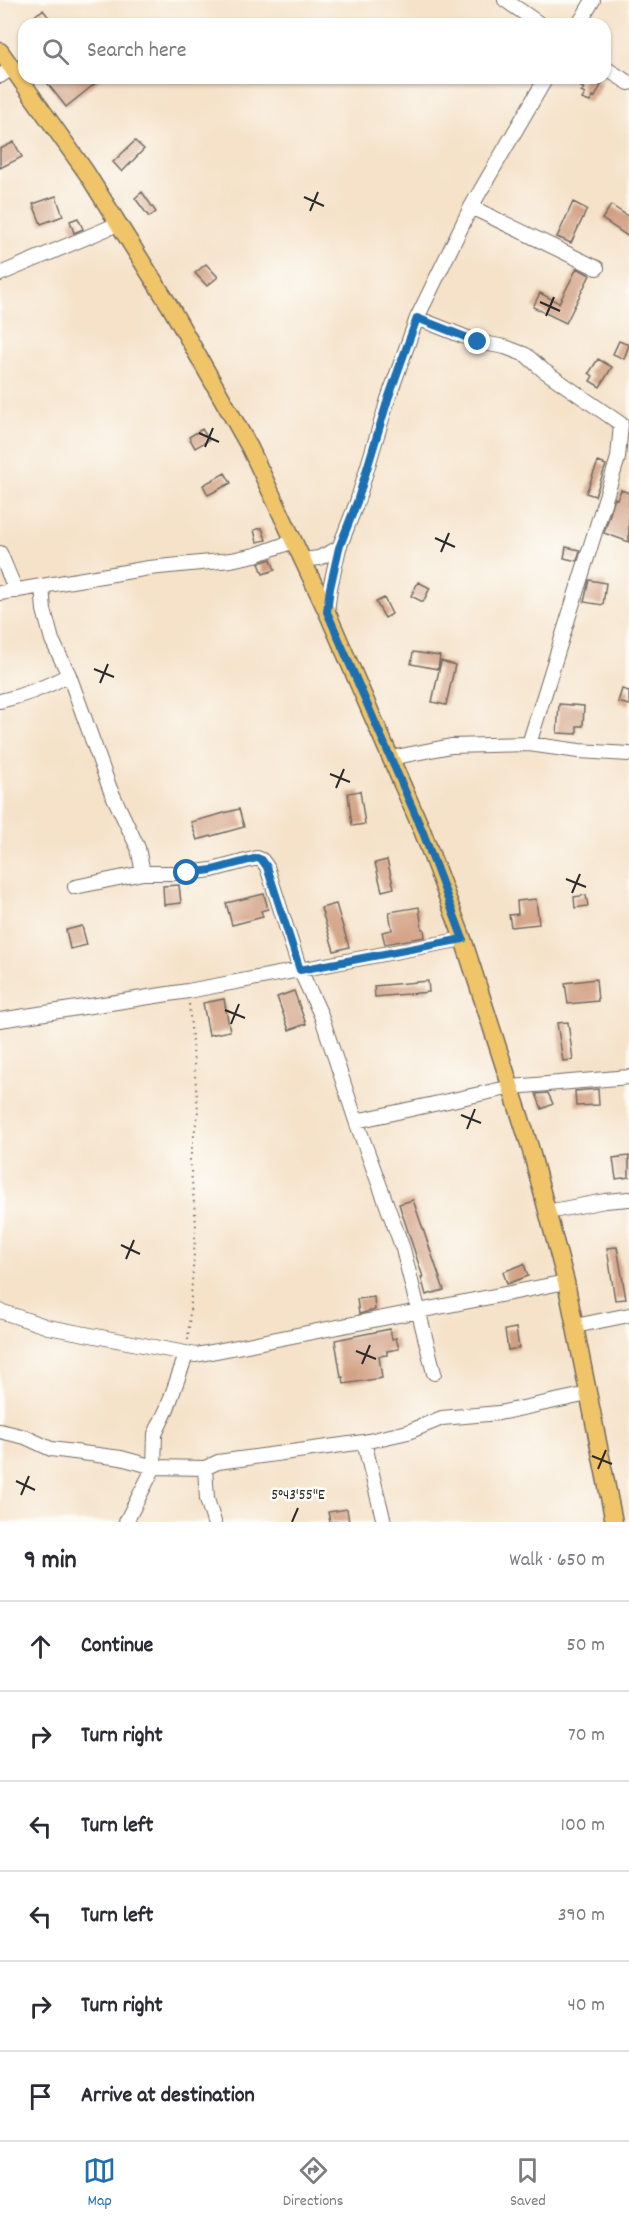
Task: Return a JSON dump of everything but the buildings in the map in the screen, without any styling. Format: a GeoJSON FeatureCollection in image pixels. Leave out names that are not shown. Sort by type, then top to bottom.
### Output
{"type":"FeatureCollection","features":[{"type":"Feature","properties":{"kind":"main road"},"geometry":{"type":"LineString","coordinates":[[0,51],[6,72],[86,172],[215,385],[250,448],[327,612],[422,830],[463,939],[512,1087],[547,1212],[566,1282],[614,1522]]}},
{"type":"Feature","properties":{"kind":"street"},"geometry":{"type":"LineString","coordinates":[[504,0],[531,18]]}},
{"type":"Feature","properties":{"kind":"street"},"geometry":{"type":"LineString","coordinates":[[582,18],[593,0]]}},
{"type":"Feature","properties":{"kind":"street"},"geometry":{"type":"LineString","coordinates":[[611,72],[629,84]]}},
{"type":"Feature","properties":{"kind":"street"},"geometry":{"type":"LineString","coordinates":[[327,612],[339,548],[357,502],[388,399],[417,318],[471,207],[543,84]]}},
{"type":"Feature","properties":{"kind":"street"},"geometry":{"type":"LineString","coordinates":[[471,207],[597,268]]}},
{"type":"Feature","properties":{"kind":"street"},"geometry":{"type":"LineString","coordinates":[[0,274],[118,224]]}},
{"type":"Feature","properties":{"kind":"street"},"geometry":{"type":"LineString","coordinates":[[417,318],[478,342],[506,347],[526,355],[543,370],[621,424],[618,458],[530,744]]}},
{"type":"Feature","properties":{"kind":"street"},"geometry":{"type":"LineString","coordinates":[[0,593],[149,568],[231,560],[255,555],[294,541]]}},
{"type":"Feature","properties":{"kind":"street"},"geometry":{"type":"LineString","coordinates":[[303,560],[319,558],[339,548]]}},
{"type":"Feature","properties":{"kind":"street"},"geometry":{"type":"LineString","coordinates":[[0,553],[16,591]]}},
{"type":"Feature","properties":{"kind":"street"},"geometry":{"type":"LineString","coordinates":[[42,587],[44,610],[52,640],[69,675],[110,789],[138,848],[143,873]]}},
{"type":"Feature","properties":{"kind":"street"},"geometry":{"type":"LineString","coordinates":[[0,701],[51,684],[69,675]]}},
{"type":"Feature","properties":{"kind":"street"},"geometry":{"type":"LineString","coordinates":[[391,758],[451,746],[530,744],[579,751],[629,754]]}},
{"type":"Feature","properties":{"kind":"street"},"geometry":{"type":"LineString","coordinates":[[75,887],[143,873],[187,873],[212,870],[257,858],[262,860],[267,867],[300,970],[321,1015],[356,1121],[403,1249],[434,1373]]}},
{"type":"Feature","properties":{"kind":"street"},"geometry":{"type":"LineString","coordinates":[[0,1020],[188,991],[463,939]]}},
{"type":"Feature","properties":{"kind":"street"},"geometry":{"type":"LineString","coordinates":[[356,1121],[512,1087],[629,1077]]}},
{"type":"Feature","properties":{"kind":"street"},"geometry":{"type":"LineString","coordinates":[[547,1212],[629,1199]]}},
{"type":"Feature","properties":{"kind":"street"},"geometry":{"type":"LineString","coordinates":[[0,1311],[48,1328],[196,1355],[566,1282]]}},
{"type":"Feature","properties":{"kind":"street"},"geometry":{"type":"LineString","coordinates":[[575,1326],[629,1315]]}},
{"type":"Feature","properties":{"kind":"street"},"geometry":{"type":"LineString","coordinates":[[126,1522],[154,1467],[155,1434],[167,1409],[186,1355]]}},
{"type":"Feature","properties":{"kind":"street"},"geometry":{"type":"LineString","coordinates":[[0,1431],[25,1437],[51,1449],[121,1458],[154,1467],[205,1468],[218,1462],[364,1442],[408,1432],[442,1418],[498,1413],[588,1394]]}},
{"type":"Feature","properties":{"kind":"street"},"geometry":{"type":"LineString","coordinates":[[364,1442],[384,1522]]}},
{"type":"Feature","properties":{"kind":"street"},"geometry":{"type":"LineString","coordinates":[[205,1468],[207,1499],[214,1522]]}},
{"type":"Feature","properties":{"kind":"path"},"geometry":{"type":"LineString","coordinates":[[186,1355],[196,1224],[190,1160],[198,1111],[188,991]]}},
{"type":"Feature","properties":{"kind":"route"},"geometry":{"type":"LineString","coordinates":[[187,873],[212,870],[257,858],[262,860],[267,867],[300,970],[463,939],[422,830],[327,612],[339,548],[357,502],[388,399],[417,318],[478,342]]}}]}
